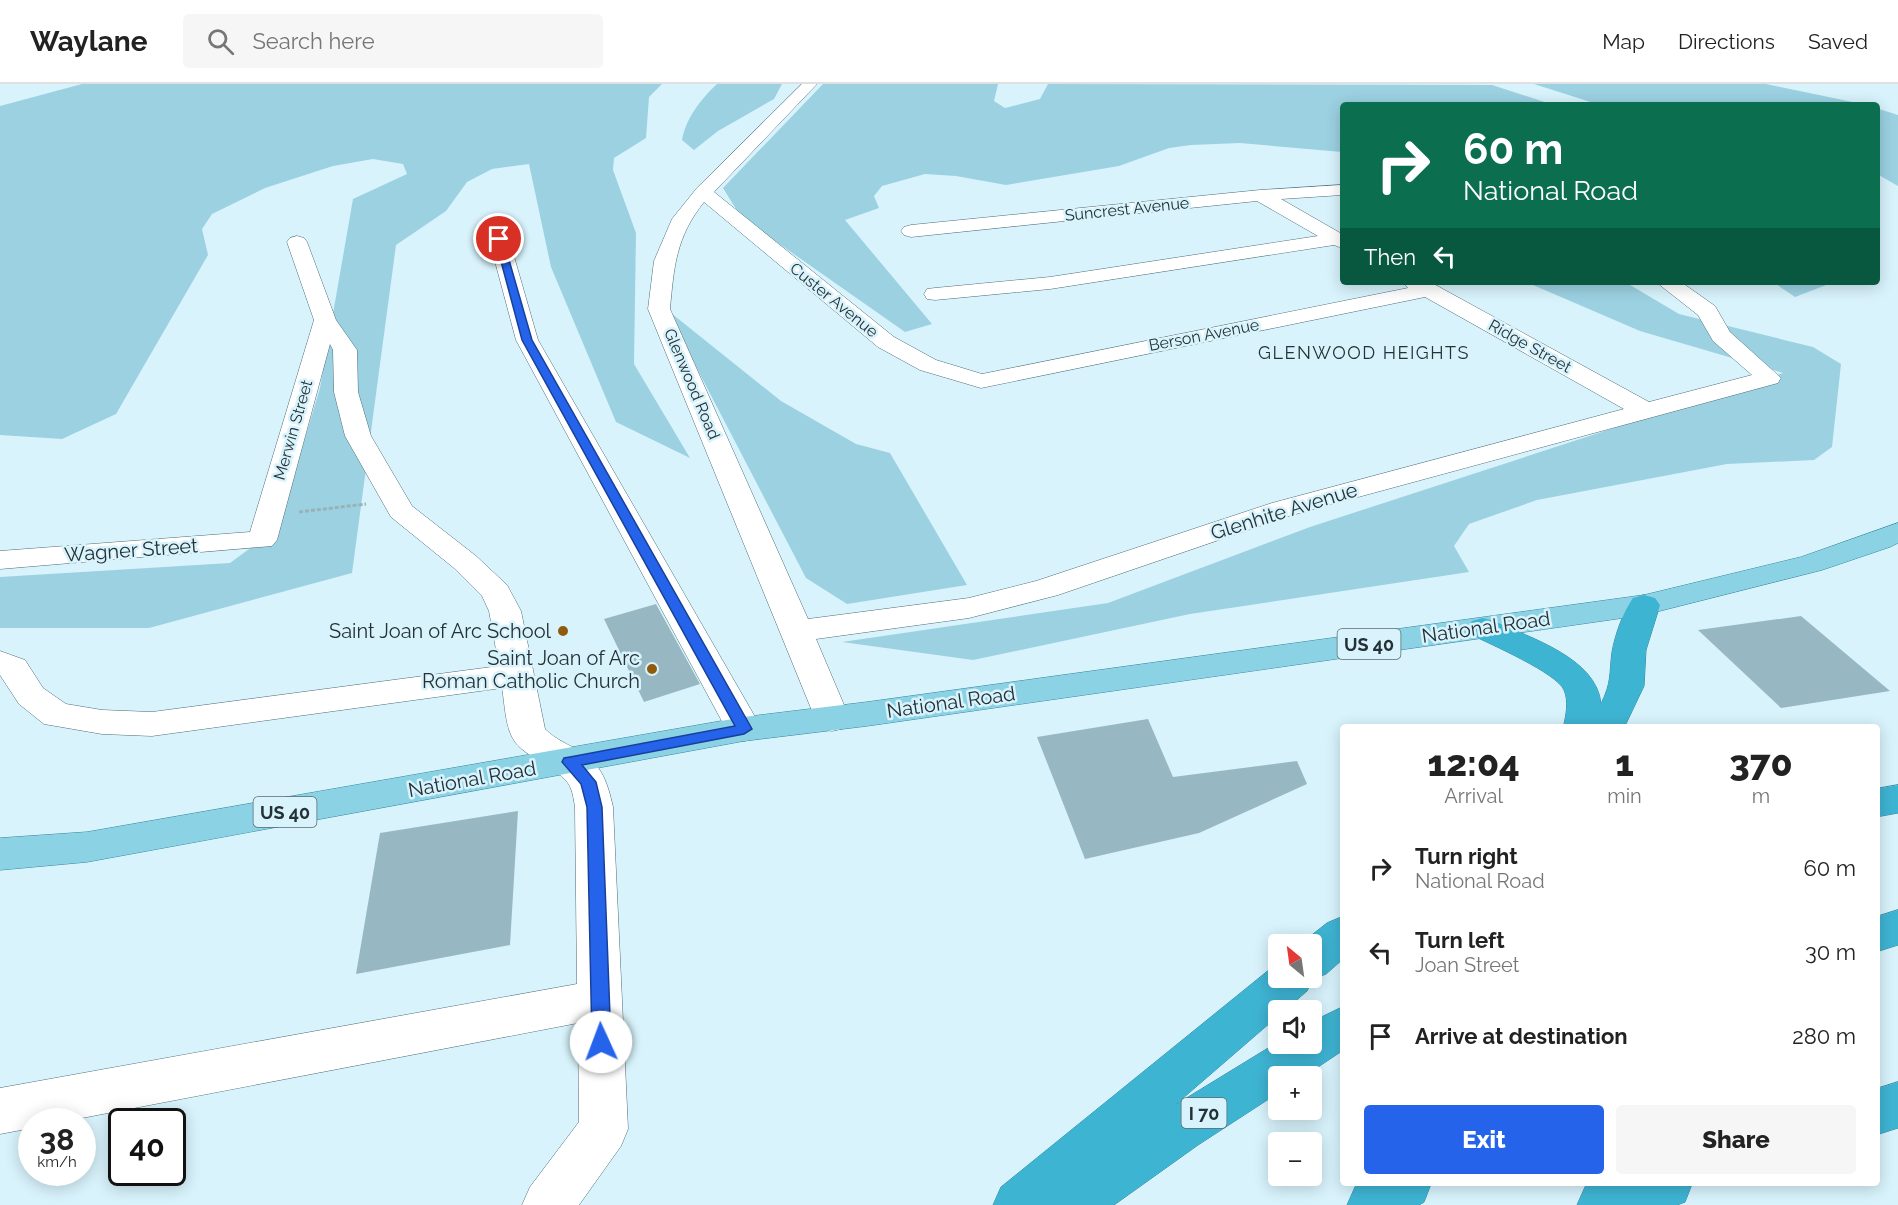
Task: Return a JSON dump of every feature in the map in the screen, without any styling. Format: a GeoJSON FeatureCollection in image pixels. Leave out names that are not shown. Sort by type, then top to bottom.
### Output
{"type":"FeatureCollection","features":[{"type":"Feature","properties":{"kind":"highway"},"geometry":{"type":"LineString","coordinates":[[1605,724],[1611,717],[1627,686],[1629,651],[1644,605]]}},
{"type":"Feature","properties":{"kind":"highway"},"geometry":{"type":"LineString","coordinates":[[1483,628],[1542,656],[1579,684],[1585,709],[1582,724]]}},
{"type":"Feature","properties":{"kind":"highway"},"geometry":{"type":"LineString","coordinates":[[1880,802],[1898,799]]}},
{"type":"Feature","properties":{"kind":"highway"},"geometry":{"type":"LineString","coordinates":[[1880,934],[1898,927]]}},
{"type":"Feature","properties":{"kind":"highway"},"geometry":{"type":"LineString","coordinates":[[1322,952],[1340,937]]}},
{"type":"Feature","properties":{"kind":"highway"},"geometry":{"type":"LineString","coordinates":[[1019,1205],[1279,988]]}},
{"type":"Feature","properties":{"kind":"highway","name":"I 70"},"geometry":{"type":"LineString","coordinates":[[1070,1205],[1181,1128],[1340,1028]]}},
{"type":"Feature","properties":{"kind":"highway"},"geometry":{"type":"LineString","coordinates":[[1880,1111],[1898,1105]]}},
{"type":"Feature","properties":{"kind":"highway"},"geometry":{"type":"LineString","coordinates":[[1373,1205],[1403,1186]]}},
{"type":"Feature","properties":{"kind":"highway"},"geometry":{"type":"LineString","coordinates":[[1603,1205],[1661,1186]]}},
{"type":"Feature","properties":{"kind":"main road","name":"National Road"},"geometry":{"type":"LineString","coordinates":[[0,854],[87,847],[744,729],[832,719],[1644,605],[1810,564],[1880,541],[1898,532]]}},
{"type":"Feature","properties":{"kind":"street","name":"Glenwood Road"},"geometry":{"type":"LineString","coordinates":[[810,84],[703,192],[681,219],[664,261],[659,309],[797,631],[832,719]]}},
{"type":"Feature","properties":{"kind":"street","name":"Suncrest Avenue"},"geometry":{"type":"LineString","coordinates":[[911,231],[1260,195],[1340,190]]}},
{"type":"Feature","properties":{"kind":"street","name":"Custer Avenue"},"geometry":{"type":"LineString","coordinates":[[703,192],[886,342],[928,365],[981,381]]}},
{"type":"Feature","properties":{"kind":"street"},"geometry":{"type":"LineString","coordinates":[[1260,195],[1340,240]]}},
{"type":"Feature","properties":{"kind":"street"},"geometry":{"type":"LineString","coordinates":[[499,239],[527,340],[744,729]]}},
{"type":"Feature","properties":{"kind":"street"},"geometry":{"type":"LineString","coordinates":[[935,294],[1050,283],[1340,240]]}},
{"type":"Feature","properties":{"kind":"street","name":"Merwin Street"},"geometry":{"type":"LineString","coordinates":[[297,242],[325,320],[345,350],[346,392],[358,436],[401,511],[465,562],[496,592],[505,611],[528,733],[542,748],[570,762],[589,782],[594,807],[604,1129],[549,1205]]}},
{"type":"Feature","properties":{"kind":"street","name":"Glenhite Avenue"},"geometry":{"type":"LineString","coordinates":[[797,631],[969,608],[1047,588],[1282,509],[1769,378],[1721,336],[1707,311],[1671,285]]}},
{"type":"Feature","properties":{"kind":"street","name":"Berson Avenue"},"geometry":{"type":"LineString","coordinates":[[981,381],[1421,286]]}},
{"type":"Feature","properties":{"kind":"street","name":"Ridge Street"},"geometry":{"type":"LineString","coordinates":[[1421,286],[1646,411]]}},
{"type":"Feature","properties":{"kind":"street","name":"Merwin Street"},"geometry":{"type":"LineString","coordinates":[[265,527],[325,320]]}},
{"type":"Feature","properties":{"kind":"street","name":"Wagner Street"},"geometry":{"type":"LineString","coordinates":[[0,560],[265,527]]}},
{"type":"Feature","properties":{"kind":"street"},"geometry":{"type":"LineString","coordinates":[[0,662],[14,668],[31,696],[56,714],[102,722],[152,724],[517,675]]}},
{"type":"Feature","properties":{"kind":"street"},"geometry":{"type":"LineString","coordinates":[[0,1111],[600,999]]}},
{"type":"Feature","properties":{"kind":"path"},"geometry":{"type":"LineString","coordinates":[[265,527],[395,501]]}},
{"type":"Feature","properties":{"kind":"shaded area"},"geometry":{"type":"Polygon","coordinates":[[[82,84],[662,84],[649,97],[646,138],[614,158],[613,170],[636,233],[634,364],[690,458],[616,422],[551,267],[529,164],[492,169],[467,182],[446,211],[396,245],[352,573],[149,628],[0,628],[0,577],[230,563],[278,528],[320,388],[353,199],[407,174],[403,164],[373,159],[333,166],[265,188],[212,214],[202,229],[208,255],[116,414],[62,439],[0,435],[0,106],[82,84]]]}},
{"type":"Feature","properties":{"kind":"shaded area"},"geometry":{"type":"Polygon","coordinates":[[[717,84],[782,84],[774,99],[718,131],[694,150],[682,140],[684,132],[695,109],[717,84]]]}},
{"type":"Feature","properties":{"kind":"shaded area"},"geometry":{"type":"Polygon","coordinates":[[[823,84],[998,84],[994,101],[1005,108],[1040,99],[1048,84],[1492,85],[1545,102],[1340,102],[1340,152],[1240,143],[1191,145],[1169,148],[1119,166],[1006,185],[956,176],[925,174],[882,186],[874,196],[879,208],[845,220],[932,324],[905,332],[741,217],[723,188],[823,84]]]}},
{"type":"Feature","properties":{"kind":"shaded area"},"geometry":{"type":"Polygon","coordinates":[[[1534,84],[1766,84],[1853,102],[1591,102],[1534,84]]]}},
{"type":"Feature","properties":{"kind":"shaded area"},"geometry":{"type":"Polygon","coordinates":[[[1880,109],[1898,115],[1898,186],[1880,176],[1880,109]]]}},
{"type":"Feature","properties":{"kind":"shaded area"},"geometry":{"type":"Polygon","coordinates":[[[1533,285],[1630,285],[1679,314],[1813,347],[1841,364],[1832,447],[1814,460],[1727,464],[1537,500],[1469,524],[1454,546],[1469,572],[1190,614],[973,660],[842,642],[1108,603],[1310,527],[1783,373],[1640,331],[1533,285]]]}},
{"type":"Feature","properties":{"kind":"shaded area"},"geometry":{"type":"Polygon","coordinates":[[[1777,285],[1826,285],[1795,297],[1777,285]]]}},
{"type":"Feature","properties":{"kind":"shaded area"},"geometry":{"type":"Polygon","coordinates":[[[666,309],[781,401],[856,444],[890,453],[967,585],[847,604],[806,578],[666,309]]]}},
{"type":"Feature","properties":{"kind":"building"},"geometry":{"type":"Polygon","coordinates":[[[656,604],[700,684],[644,702],[604,619],[656,604]]]}},
{"type":"Feature","properties":{"kind":"building"},"geometry":{"type":"Polygon","coordinates":[[[1801,616],[1890,691],[1781,708],[1698,630],[1801,616]]]}},
{"type":"Feature","properties":{"kind":"building"},"geometry":{"type":"Polygon","coordinates":[[[1148,719],[1173,777],[1297,761],[1307,784],[1199,833],[1085,859],[1037,737],[1148,719]]]}},
{"type":"Feature","properties":{"kind":"building"},"geometry":{"type":"Polygon","coordinates":[[[518,811],[510,945],[356,974],[380,833],[518,811]]]}},
{"type":"Feature","properties":{"kind":"place","name":"Saint Joan of Arc School"},"geometry":{"type":"Point","coordinates":[563,631]}},
{"type":"Feature","properties":{"kind":"place","name":"Saint Joan of Arc Roman Catholic Church"},"geometry":{"type":"Point","coordinates":[652,669]}},
{"type":"Feature","properties":{"kind":"district","name":"GLENWOOD HEIGHTS"},"geometry":{"type":"Point","coordinates":[1364,352]}},
{"type":"Feature","properties":{"kind":"route"},"geometry":{"type":"LineString","coordinates":[[499,239],[527,340],[744,729],[570,762],[589,782],[594,807],[601,1042]]}}]}
